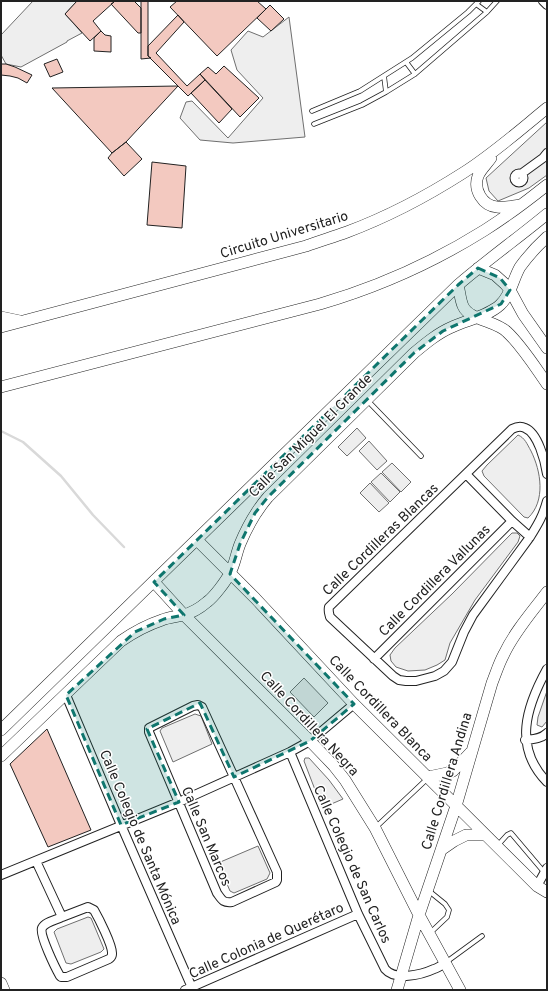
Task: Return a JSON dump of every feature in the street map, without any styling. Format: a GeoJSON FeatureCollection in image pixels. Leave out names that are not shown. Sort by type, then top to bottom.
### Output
{"type":"FeatureCollection","features":[{"type":"Feature","properties":{"kind":"street"},"geometry":{"type":"LineString","coordinates":[[543,1],[547,5]]}},
{"type":"Feature","properties":{"kind":"street","name":"Circuito Universitario"},"geometry":{"type":"LineString","coordinates":[[1,327],[299,248],[347,232],[381,218],[434,191],[505,143],[547,108]]}},
{"type":"Feature","properties":{"kind":"street"},"geometry":{"type":"LineString","coordinates":[[505,143],[482,169],[478,176],[478,193],[490,206],[503,208],[522,205]]}},
{"type":"Feature","properties":{"kind":"street"},"geometry":{"type":"LineString","coordinates":[[521,174],[543,158],[547,153]]}},
{"type":"Feature","properties":{"kind":"street"},"geometry":{"type":"LineString","coordinates":[[1,387],[346,296],[403,274],[432,260],[485,230],[522,205],[547,185]]}},
{"type":"Feature","properties":{"kind":"street","name":"Calle San Miguel El Grande"},"geometry":{"type":"LineString","coordinates":[[1,730],[458,285],[547,214]]}},
{"type":"Feature","properties":{"kind":"street","name":"Calle San Miguel El Grande"},"geometry":{"type":"LineString","coordinates":[[1,756],[121,641],[148,625],[164,619],[184,615],[197,609],[208,601],[219,590],[230,574],[240,544],[255,513],[268,497],[401,365],[426,343],[443,331],[487,313],[501,304],[510,290],[521,267],[533,251],[547,237]]}},
{"type":"Feature","properties":{"kind":"street"},"geometry":{"type":"LineString","coordinates":[[478,268],[495,275],[505,284],[510,290],[523,314],[547,348]]}},
{"type":"Feature","properties":{"kind":"street"},"geometry":{"type":"LineString","coordinates":[[458,285],[461,301],[465,310],[476,317],[502,327],[508,332],[547,384]]}},
{"type":"Feature","properties":{"kind":"street"},"geometry":{"type":"LineString","coordinates":[[1,318],[24,321]]}},
{"type":"Feature","properties":{"kind":"street","name":"Calle Cordilleras Blancas"},"geometry":{"type":"LineString","coordinates":[[547,474],[543,455],[529,430],[520,426],[512,429],[329,607],[328,612],[330,617],[374,659],[399,680],[416,681],[435,676],[444,671],[452,662],[464,632],[473,615],[530,537],[542,518],[547,501]]}},
{"type":"Feature","properties":{"kind":"street"},"geometry":{"type":"LineString","coordinates":[[466,474],[512,521],[530,537]]}},
{"type":"Feature","properties":{"kind":"street","name":"Calle Cordillera Vallunas"},"geometry":{"type":"LineString","coordinates":[[374,659],[512,521]]}},
{"type":"Feature","properties":{"kind":"street","name":"Calle Cordillera Blanca"},"geometry":{"type":"LineString","coordinates":[[197,540],[255,598],[354,704],[537,886],[547,892]]}},
{"type":"Feature","properties":{"kind":"street","name":"Calle Cordillera Negra"},"geometry":{"type":"LineString","coordinates":[[154,582],[184,615],[310,741],[345,780],[375,828],[419,915],[460,990]]}},
{"type":"Feature","properties":{"kind":"street","name":"Calle Cordillera Andina"},"geometry":{"type":"LineString","coordinates":[[397,990],[419,915],[456,806],[492,683],[503,654],[519,628],[547,592]]}},
{"type":"Feature","properties":{"kind":"street"},"geometry":{"type":"LineString","coordinates":[[547,669],[528,714],[526,728],[526,740],[530,757],[536,768],[547,782]]}},
{"type":"Feature","properties":{"kind":"street","name":"Calle Colegio de Santa Mónica"},"geometry":{"type":"LineString","coordinates":[[66,694],[190,989]]}},
{"type":"Feature","properties":{"kind":"street"},"geometry":{"type":"LineString","coordinates":[[1,875],[179,802],[290,752],[310,741],[354,704]]}},
{"type":"Feature","properties":{"kind":"street","name":"Calle San Marcos"},"geometry":{"type":"LineString","coordinates":[[198,705],[202,707],[277,872],[276,882],[232,902],[223,901],[217,893],[179,802],[148,730],[151,727],[193,706],[198,705]]}},
{"type":"Feature","properties":{"kind":"street"},"geometry":{"type":"LineString","coordinates":[[526,740],[539,738],[547,733]]}},
{"type":"Feature","properties":{"kind":"street"},"geometry":{"type":"LineString","coordinates":[[428,777],[453,771],[472,751]]}},
{"type":"Feature","properties":{"kind":"street","name":"Calle Colegio de San Carlos"},"geometry":{"type":"LineString","coordinates":[[290,752],[358,914],[385,969],[392,974],[401,976]]}},
{"type":"Feature","properties":{"kind":"street"},"geometry":{"type":"LineString","coordinates":[[441,850],[466,835],[485,835]]}},
{"type":"Feature","properties":{"kind":"street"},"geometry":{"type":"LineString","coordinates":[[36,860],[62,917]]}},
{"type":"Feature","properties":{"kind":"street"},"geometry":{"type":"LineString","coordinates":[[537,886],[546,870]]}},
{"type":"Feature","properties":{"kind":"street"},"geometry":{"type":"LineString","coordinates":[[88,907],[94,910],[111,947],[111,957],[67,977],[61,977],[43,939],[42,929],[44,926],[62,917],[88,907]]}},
{"type":"Feature","properties":{"kind":"street","name":"Calle Colonia de Querétaro"},"geometry":{"type":"LineString","coordinates":[[190,989],[358,914]]}},
{"type":"Feature","properties":{"kind":"street"},"geometry":{"type":"LineString","coordinates":[[401,976],[424,973],[445,963]]}},
{"type":"Feature","properties":{"kind":"street"},"geometry":{"type":"LineString","coordinates":[[1,983],[4,990]]}},
{"type":"Feature","properties":{"kind":"lane"},"geometry":{"type":"LineString","coordinates":[[314,124],[362,105],[415,74],[487,12],[497,1]]}},
{"type":"Feature","properties":{"kind":"lane"},"geometry":{"type":"LineString","coordinates":[[312,111],[360,91],[406,62],[462,17],[477,2],[487,12]]}},
{"type":"Feature","properties":{"kind":"lane"},"geometry":{"type":"LineString","coordinates":[[406,62],[415,74]]}},
{"type":"Feature","properties":{"kind":"lane"},"geometry":{"type":"LineString","coordinates":[[384,76],[386,92]]}},
{"type":"Feature","properties":{"kind":"lane"},"geometry":{"type":"LineString","coordinates":[[367,399],[421,456]]}},
{"type":"Feature","properties":{"kind":"lane"},"geometry":{"type":"LineString","coordinates":[[375,828],[428,777]]}},
{"type":"Feature","properties":{"kind":"lane"},"geometry":{"type":"LineString","coordinates":[[496,846],[511,833],[546,870]]}},
{"type":"Feature","properties":{"kind":"lane"},"geometry":{"type":"LineString","coordinates":[[428,890],[445,904],[449,910],[447,917],[430,934]]}},
{"type":"Feature","properties":{"kind":"lane"},"geometry":{"type":"LineString","coordinates":[[445,963],[482,936]]}},
{"type":"Feature","properties":{"kind":"highlighted area"},"geometry":{"type":"Polygon","coordinates":[[[478,268],[500,278],[510,290],[501,304],[443,331],[414,353],[268,497],[255,513],[240,544],[230,574],[354,704],[310,741],[234,777],[200,703],[147,729],[179,802],[121,825],[66,695],[135,632],[164,619],[184,615],[154,582],[458,285],[478,268]]]}},
{"type":"Feature","properties":{"kind":"shaded area"},"geometry":{"type":"Polygon","coordinates":[[[33,1],[77,1],[65,14],[82,33],[21,67],[6,64],[1,55],[1,35],[33,1]]]}},
{"type":"Feature","properties":{"kind":"shaded area"},"geometry":{"type":"Polygon","coordinates":[[[289,17],[305,137],[233,143],[200,140],[180,118],[186,102],[192,101],[228,138],[263,98],[237,70],[231,50],[248,31],[263,37],[289,17]]]}},
{"type":"Feature","properties":{"kind":"shaded area"},"geometry":{"type":"Polygon","coordinates":[[[547,122],[547,175],[529,188],[498,201],[489,191],[486,178],[547,122]]]}},
{"type":"Feature","properties":{"kind":"shaded area"},"geometry":{"type":"Polygon","coordinates":[[[357,428],[366,438],[347,456],[338,447],[357,428]]]}},
{"type":"Feature","properties":{"kind":"shaded area"},"geometry":{"type":"Polygon","coordinates":[[[518,435],[524,440],[531,451],[539,477],[540,486],[537,503],[534,511],[528,518],[524,517],[484,476],[482,471],[518,435]]]}},
{"type":"Feature","properties":{"kind":"shaded area"},"geometry":{"type":"Polygon","coordinates":[[[369,441],[387,461],[377,470],[359,451],[369,441]]]}},
{"type":"Feature","properties":{"kind":"shaded area"},"geometry":{"type":"Polygon","coordinates":[[[392,463],[411,482],[401,492],[382,472],[392,463]]]}},
{"type":"Feature","properties":{"kind":"shaded area"},"geometry":{"type":"Polygon","coordinates":[[[381,473],[400,492],[390,502],[371,482],[381,473]]]}},
{"type":"Feature","properties":{"kind":"shaded area"},"geometry":{"type":"Polygon","coordinates":[[[370,483],[389,503],[379,512],[360,493],[370,483]]]}},
{"type":"Feature","properties":{"kind":"shaded area"},"geometry":{"type":"Polygon","coordinates":[[[512,533],[517,533],[520,536],[518,542],[475,600],[450,643],[445,660],[425,670],[408,671],[396,667],[391,661],[390,655],[395,648],[452,594],[512,533]]]}},
{"type":"Feature","properties":{"kind":"shaded area"},"geometry":{"type":"Polygon","coordinates":[[[304,678],[328,703],[314,717],[290,692],[304,678]]]}},
{"type":"Feature","properties":{"kind":"shaded area"},"geometry":{"type":"Polygon","coordinates":[[[547,691],[547,721],[542,727],[537,725],[538,717],[547,691]]]}},
{"type":"Feature","properties":{"kind":"shaded area"},"geometry":{"type":"Polygon","coordinates":[[[195,714],[201,716],[212,744],[173,762],[160,731],[162,728],[195,714]]]}},
{"type":"Feature","properties":{"kind":"shaded area"},"geometry":{"type":"Polygon","coordinates":[[[305,758],[309,758],[329,780],[343,799],[322,808],[304,761],[305,758]]]}},
{"type":"Feature","properties":{"kind":"shaded area"},"geometry":{"type":"Polygon","coordinates":[[[258,846],[270,873],[267,879],[234,893],[230,891],[218,863],[258,846]]]}},
{"type":"Feature","properties":{"kind":"shaded area"},"geometry":{"type":"Polygon","coordinates":[[[88,917],[91,918],[104,949],[101,952],[71,964],[66,963],[54,932],[57,929],[88,917]]]}},
{"type":"Feature","properties":{"kind":"building"},"geometry":{"type":"Polygon","coordinates":[[[77,1],[114,2],[93,21],[101,31],[90,41],[65,14],[77,1]]]}},
{"type":"Feature","properties":{"kind":"building"},"geometry":{"type":"Polygon","coordinates":[[[113,1],[134,1],[141,8],[141,33],[138,33],[111,4],[114,2],[113,1]]]}},
{"type":"Feature","properties":{"kind":"building"},"geometry":{"type":"Polygon","coordinates":[[[141,1],[148,1],[148,56],[151,58],[141,59],[141,1]]]}},
{"type":"Feature","properties":{"kind":"building"},"geometry":{"type":"Polygon","coordinates":[[[177,1],[257,1],[266,9],[217,56],[170,7],[177,1]]]}},
{"type":"Feature","properties":{"kind":"building"},"geometry":{"type":"Polygon","coordinates":[[[270,5],[284,19],[271,31],[257,18],[270,5]]]}},
{"type":"Feature","properties":{"kind":"building"},"geometry":{"type":"Polygon","coordinates":[[[178,15],[184,22],[156,53],[187,86],[200,74],[205,80],[188,96],[148,56],[148,46],[178,15]]]}},
{"type":"Feature","properties":{"kind":"building"},"geometry":{"type":"Polygon","coordinates":[[[101,31],[105,35],[111,36],[111,52],[94,51],[94,38],[101,31]]]}},
{"type":"Feature","properties":{"kind":"building"},"geometry":{"type":"Polygon","coordinates":[[[57,59],[63,72],[50,77],[44,64],[57,59]]]}},
{"type":"Feature","properties":{"kind":"building"},"geometry":{"type":"Polygon","coordinates":[[[1,64],[15,67],[32,75],[27,83],[18,78],[1,75],[1,64]]]}},
{"type":"Feature","properties":{"kind":"building"},"geometry":{"type":"Polygon","coordinates":[[[224,66],[259,98],[240,117],[200,74],[208,67],[216,74],[224,66]]]}},
{"type":"Feature","properties":{"kind":"building"},"geometry":{"type":"Polygon","coordinates":[[[205,80],[232,109],[219,123],[191,93],[205,80]]]}},
{"type":"Feature","properties":{"kind":"building"},"geometry":{"type":"Polygon","coordinates":[[[178,86],[126,142],[112,153],[52,88],[178,86]]]}},
{"type":"Feature","properties":{"kind":"building"},"geometry":{"type":"Polygon","coordinates":[[[126,142],[142,159],[124,176],[108,158],[126,142]]]}},
{"type":"Feature","properties":{"kind":"building"},"geometry":{"type":"Polygon","coordinates":[[[152,162],[186,166],[182,228],[147,225],[152,162]]]}},
{"type":"Feature","properties":{"kind":"building"},"geometry":{"type":"Polygon","coordinates":[[[47,729],[91,830],[48,847],[10,764],[47,729]]]}},
{"type":"Feature","properties":{"kind":"waterway"},"geometry":{"type":"LineString","coordinates":[[1,431],[23,442],[61,476],[93,515],[124,547]]}}]}
